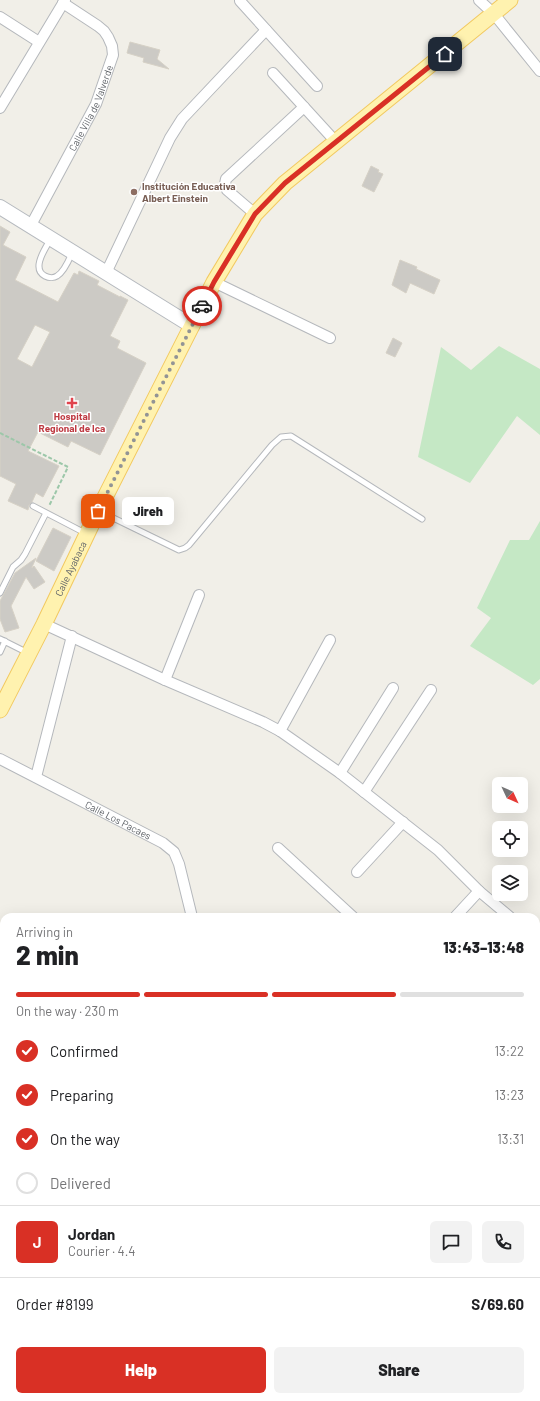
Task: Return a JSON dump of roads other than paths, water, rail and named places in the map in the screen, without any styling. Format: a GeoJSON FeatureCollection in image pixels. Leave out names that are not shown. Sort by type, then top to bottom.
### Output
{"type":"FeatureCollection","features":[{"type":"Feature","properties":{"kind":"main road","name":"Calle Ayabaca"},"geometry":{"type":"LineString","coordinates":[[0,710],[44,624],[98,511],[214,282],[255,214],[285,183],[510,0]]}},
{"type":"Feature","properties":{"kind":"street"},"geometry":{"type":"LineString","coordinates":[[479,0],[494,14],[540,71]]}},
{"type":"Feature","properties":{"kind":"street"},"geometry":{"type":"LineString","coordinates":[[240,1],[317,86]]}},
{"type":"Feature","properties":{"kind":"street"},"geometry":{"type":"LineString","coordinates":[[0,108],[64,2]]}},
{"type":"Feature","properties":{"kind":"street","name":"Calle Villa de Valverde"},"geometry":{"type":"LineString","coordinates":[[30,227],[96,104],[113,55],[112,46],[104,31],[64,2]]}},
{"type":"Feature","properties":{"kind":"street"},"geometry":{"type":"LineString","coordinates":[[0,17],[39,42]]}},
{"type":"Feature","properties":{"kind":"street"},"geometry":{"type":"LineString","coordinates":[[106,273],[170,138],[182,119],[266,30]]}},
{"type":"Feature","properties":{"kind":"street"},"geometry":{"type":"LineString","coordinates":[[273,73],[336,142]]}},
{"type":"Feature","properties":{"kind":"street"},"geometry":{"type":"LineString","coordinates":[[255,214],[227,190],[225,184],[226,179],[304,107]]}},
{"type":"Feature","properties":{"kind":"street"},"geometry":{"type":"LineString","coordinates":[[0,207],[192,326]]}},
{"type":"Feature","properties":{"kind":"street"},"geometry":{"type":"LineString","coordinates":[[214,282],[330,338]]}},
{"type":"Feature","properties":{"kind":"street"},"geometry":{"type":"LineString","coordinates":[[165,680],[199,595]]}},
{"type":"Feature","properties":{"kind":"street"},"geometry":{"type":"LineString","coordinates":[[44,624],[280,731],[340,773],[403,822],[451,861],[479,891],[505,913]]}},
{"type":"Feature","properties":{"kind":"street"},"geometry":{"type":"LineString","coordinates":[[36,777],[72,636]]}},
{"type":"Feature","properties":{"kind":"street"},"geometry":{"type":"LineString","coordinates":[[280,731],[330,640]]}},
{"type":"Feature","properties":{"kind":"street"},"geometry":{"type":"LineString","coordinates":[[340,773],[393,688]]}},
{"type":"Feature","properties":{"kind":"street"},"geometry":{"type":"LineString","coordinates":[[364,792],[431,690]]}},
{"type":"Feature","properties":{"kind":"street","name":"Calle Los Pacaes"},"geometry":{"type":"LineString","coordinates":[[0,759],[163,843],[174,852],[179,864],[191,913]]}},
{"type":"Feature","properties":{"kind":"street"},"geometry":{"type":"LineString","coordinates":[[357,872],[403,822]]}},
{"type":"Feature","properties":{"kind":"street"},"geometry":{"type":"LineString","coordinates":[[278,848],[349,913]]}},
{"type":"Feature","properties":{"kind":"street"},"geometry":{"type":"LineString","coordinates":[[459,913],[479,891]]}},
{"type":"Feature","properties":{"kind":"lane"},"geometry":{"type":"LineString","coordinates":[[50,239],[39,262],[40,270],[45,276],[53,278],[57,277],[64,269],[72,253]]}},
{"type":"Feature","properties":{"kind":"lane"},"geometry":{"type":"LineString","coordinates":[[98,511],[179,550],[185,548],[272,445],[281,437],[291,436],[422,518]]}},
{"type":"Feature","properties":{"kind":"lane"},"geometry":{"type":"LineString","coordinates":[[33,506],[88,534]]}},
{"type":"Feature","properties":{"kind":"lane"},"geometry":{"type":"LineString","coordinates":[[0,593],[13,567],[25,554],[46,513]]}},
{"type":"Feature","properties":{"kind":"lane"},"geometry":{"type":"LineString","coordinates":[[0,652],[2,640],[29,653]]}},
{"type":"Feature","properties":{"kind":"place","name":"Institución Educativa Albert Einstein"},"geometry":{"type":"Point","coordinates":[134,192]}},
{"type":"Feature","properties":{"kind":"place","name":"Hospital Regional de Ica"},"geometry":{"type":"Point","coordinates":[72,403]}},
{"type":"Feature","properties":{"kind":"place","name":"Jireh"},"geometry":{"type":"Point","coordinates":[98,511]}}]}
